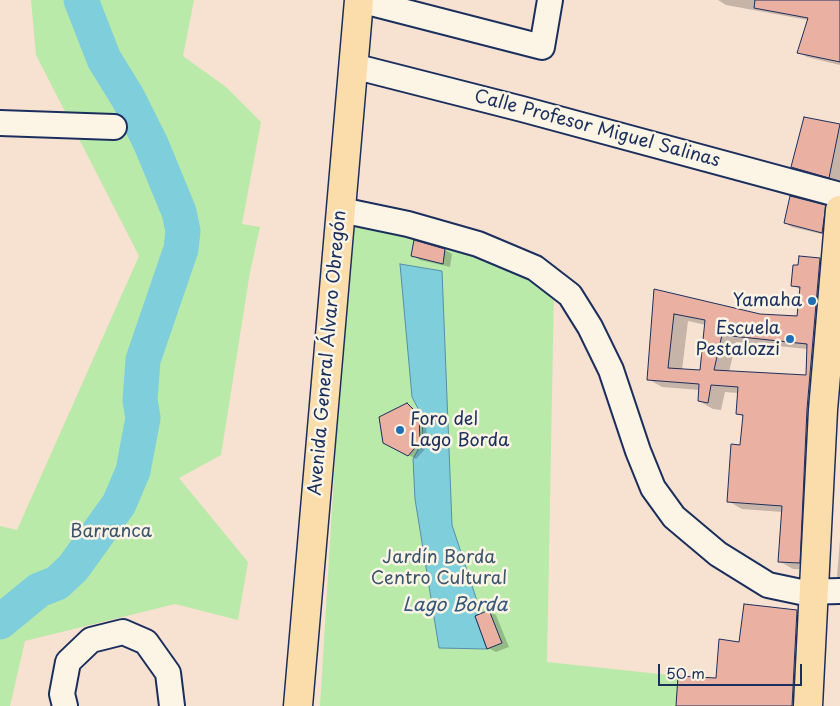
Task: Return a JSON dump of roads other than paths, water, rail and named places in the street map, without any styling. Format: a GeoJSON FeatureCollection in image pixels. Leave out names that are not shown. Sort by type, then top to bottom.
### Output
{"type":"FeatureCollection","features":[{"type":"Feature","properties":{"kind":"main road","name":"Avenida General Álvaro Obregón"},"geometry":{"type":"LineString","coordinates":[[298,706],[359,0]]}},
{"type":"Feature","properties":{"kind":"main road"},"geometry":{"type":"LineString","coordinates":[[808,706],[827,591],[840,210]]}},
{"type":"Feature","properties":{"kind":"street"},"geometry":{"type":"LineString","coordinates":[[359,0],[542,47],[550,0]]}},
{"type":"Feature","properties":{"kind":"street","name":"Calle Profesor Miguel Salinas"},"geometry":{"type":"LineString","coordinates":[[353,66],[522,109],[840,195]]}},
{"type":"Feature","properties":{"kind":"street"},"geometry":{"type":"LineString","coordinates":[[0,123],[114,127]]}},
{"type":"Feature","properties":{"kind":"street"},"geometry":{"type":"LineString","coordinates":[[340,210],[408,224],[478,244],[535,268],[570,295],[590,326],[612,370],[638,451],[653,488],[674,516],[718,554],[768,586],[801,592],[827,591]]}},
{"type":"Feature","properties":{"kind":"street"},"geometry":{"type":"LineString","coordinates":[[65,706],[62,694],[68,662],[91,640],[123,632],[146,642],[168,673],[172,706]]}},
{"type":"Feature","properties":{"kind":"water","name":"Lago Borda"},"geometry":{"type":"Polygon","coordinates":[[[400,264],[442,271],[452,525],[481,613],[475,616],[487,649],[439,648],[415,499],[413,459],[422,442],[423,418],[412,397],[400,264]]]}},
{"type":"Feature","properties":{"kind":"waterway"},"geometry":{"type":"LineString","coordinates":[[0,622],[39,590],[57,583],[73,568],[119,504],[133,471],[143,418],[140,400],[143,360],[181,249],[183,231],[179,212],[151,144],[128,98],[104,59],[81,0]]}},
{"type":"Feature","properties":{"kind":"place","name":"Yamaha"},"geometry":{"type":"Point","coordinates":[812,301]}},
{"type":"Feature","properties":{"kind":"place","name":"Escuela Pestalozzi"},"geometry":{"type":"Point","coordinates":[790,339]}},
{"type":"Feature","properties":{"kind":"place","name":"Foro del Lago Borda"},"geometry":{"type":"Point","coordinates":[400,430]}},
{"type":"Feature","properties":{"kind":"park label","name":"Barranca"},"geometry":{"type":"Point","coordinates":[111,532]}},
{"type":"Feature","properties":{"kind":"park label","name":"Jardín Borda Centro Cultural"},"geometry":{"type":"Point","coordinates":[439,568]}}]}
